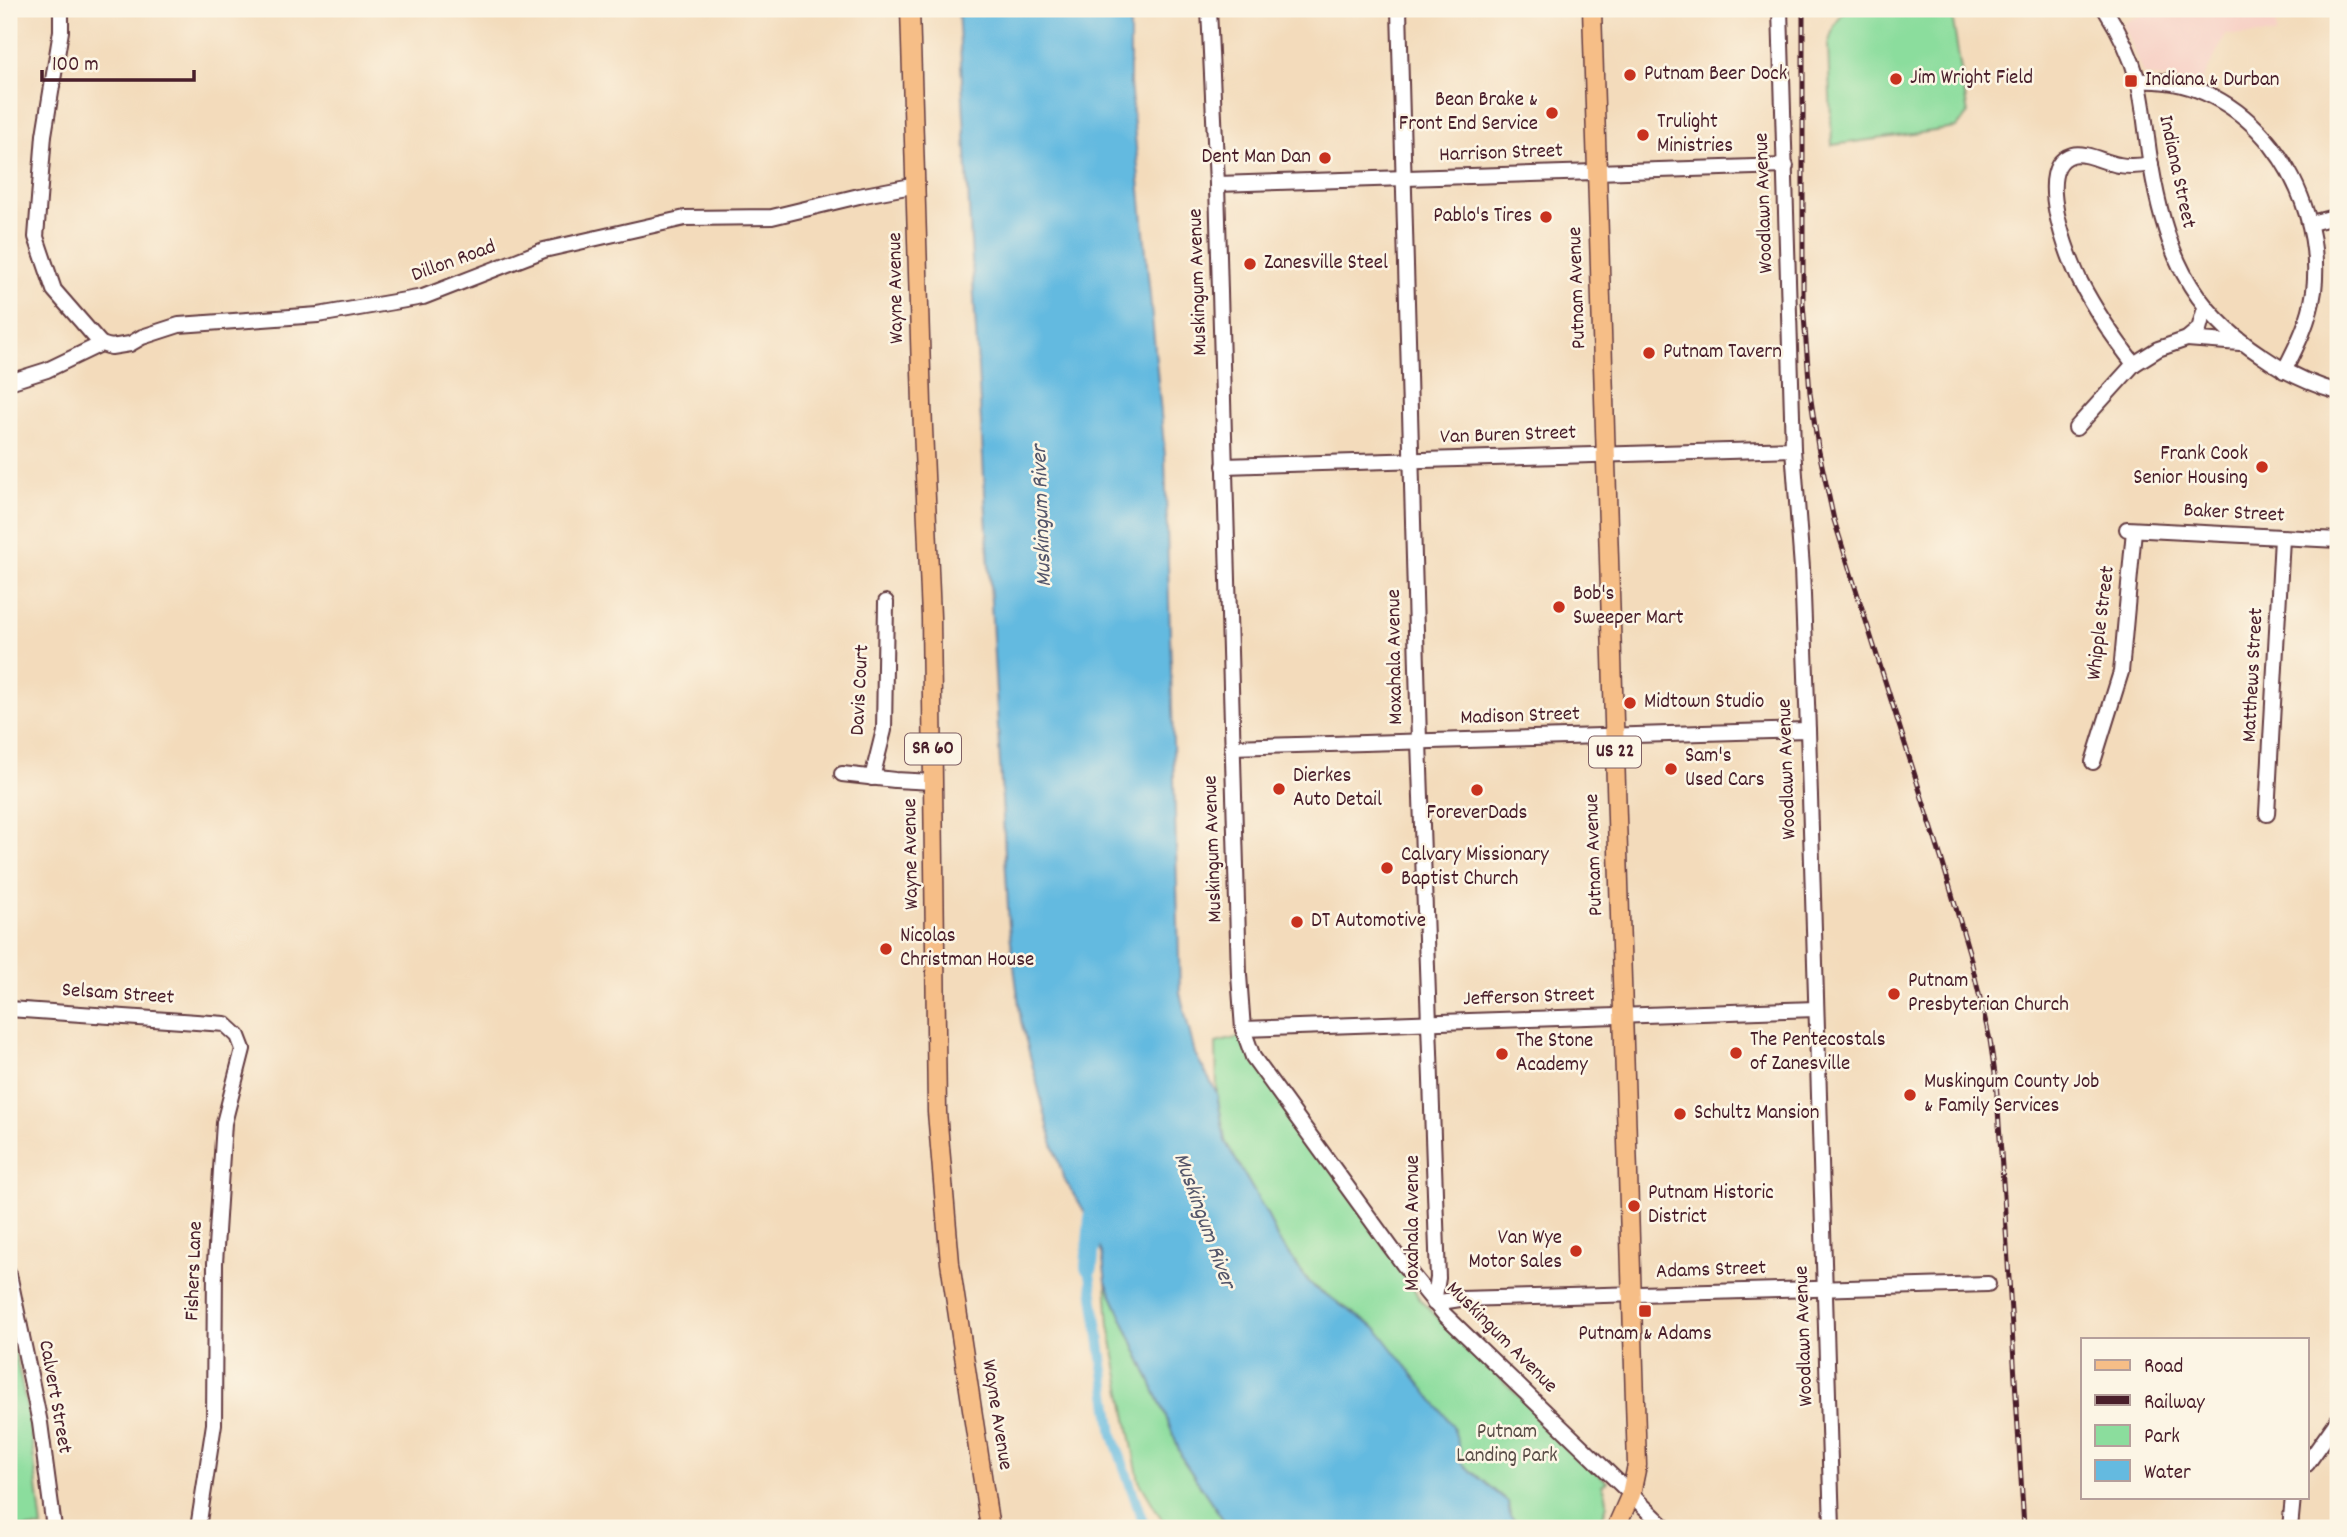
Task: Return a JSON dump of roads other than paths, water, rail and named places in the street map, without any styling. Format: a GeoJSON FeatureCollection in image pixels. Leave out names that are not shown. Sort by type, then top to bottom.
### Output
{"type":"FeatureCollection","features":[{"type":"Feature","properties":{"kind":"main road","name":"Wayne Avenue"},"geometry":{"type":"LineString","coordinates":[[911,9],[931,617],[936,1076],[943,1201],[961,1344],[990,1528]]}},
{"type":"Feature","properties":{"kind":"main road","name":"Putnam Avenue"},"geometry":{"type":"LineString","coordinates":[[1592,9],[1637,1465],[1631,1494],[1616,1528]]}},
{"type":"Feature","properties":{"kind":"street"},"geometry":{"type":"LineString","coordinates":[[61,9],[61,31],[44,135],[36,237],[54,290],[101,344]]}},
{"type":"Feature","properties":{"kind":"street","name":"Muskingum Avenue"},"geometry":{"type":"LineString","coordinates":[[1209,9],[1217,184],[1240,1009],[1243,1029],[1253,1057],[1299,1124],[1434,1303],[1666,1528]]}},
{"type":"Feature","properties":{"kind":"street","name":"Moxahala Avenue"},"geometry":{"type":"LineString","coordinates":[[1399,9],[1419,741],[1438,1278],[1434,1303]]}},
{"type":"Feature","properties":{"kind":"street","name":"Woodlawn Avenue"},"geometry":{"type":"LineString","coordinates":[[1780,9],[1793,449],[1802,568],[1808,730],[1832,1528]]}},
{"type":"Feature","properties":{"kind":"street","name":"Indiana Street"},"geometry":{"type":"LineString","coordinates":[[2105,9],[2120,32],[2138,81],[2160,214],[2168,239],[2178,263],[2205,308],[2242,343],[2284,371],[2312,385],[2338,392]]}},
{"type":"Feature","properties":{"kind":"street"},"geometry":{"type":"LineString","coordinates":[[2138,81],[2173,82],[2199,90],[2239,113],[2256,128],[2284,161],[2300,191],[2311,223],[2314,291],[2303,333],[2284,371]]}},
{"type":"Feature","properties":{"kind":"street"},"geometry":{"type":"LineString","coordinates":[[2134,364],[2109,331],[2080,280],[2057,217],[2054,172],[2063,160],[2079,155],[2134,167],[2151,164]]}},
{"type":"Feature","properties":{"kind":"street","name":"Harrison Street"},"geometry":{"type":"LineString","coordinates":[[1217,184],[1786,166]]}},
{"type":"Feature","properties":{"kind":"street","name":"Dillon Road"},"geometry":{"type":"LineString","coordinates":[[9,382],[47,370],[101,344],[111,347],[130,344],[142,337],[179,325],[318,314],[424,297],[544,250],[685,218],[772,217],[859,196],[917,186]]}},
{"type":"Feature","properties":{"kind":"street"},"geometry":{"type":"LineString","coordinates":[[2311,223],[2338,216]]}},
{"type":"Feature","properties":{"kind":"street"},"geometry":{"type":"LineString","coordinates":[[2076,428],[2134,364],[2158,349],[2187,339],[2199,329],[2205,308]]}},
{"type":"Feature","properties":{"kind":"street"},"geometry":{"type":"LineString","coordinates":[[2187,339],[2242,343]]}},
{"type":"Feature","properties":{"kind":"street","name":"Van Buren Street"},"geometry":{"type":"LineString","coordinates":[[1224,466],[1793,449]]}},
{"type":"Feature","properties":{"kind":"street","name":"Baker Street"},"geometry":{"type":"LineString","coordinates":[[2131,529],[2338,540]]}},
{"type":"Feature","properties":{"kind":"street","name":"Whipple Street"},"geometry":{"type":"LineString","coordinates":[[2093,762],[2121,672],[2131,529]]}},
{"type":"Feature","properties":{"kind":"street","name":"Matthews Street"},"geometry":{"type":"LineString","coordinates":[[2267,814],[2283,538]]}},
{"type":"Feature","properties":{"kind":"street","name":"Davis Court"},"geometry":{"type":"LineString","coordinates":[[872,778],[884,730],[886,603]]}},
{"type":"Feature","properties":{"kind":"street","name":"Madison Street"},"geometry":{"type":"LineString","coordinates":[[1232,747],[1808,730]]}},
{"type":"Feature","properties":{"kind":"street"},"geometry":{"type":"LineString","coordinates":[[842,774],[933,782]]}},
{"type":"Feature","properties":{"kind":"street","name":"Selsam Street"},"geometry":{"type":"LineString","coordinates":[[9,1009],[225,1024]]}},
{"type":"Feature","properties":{"kind":"street","name":"Jefferson Street"},"geometry":{"type":"LineString","coordinates":[[1243,1029],[1816,1009]]}},
{"type":"Feature","properties":{"kind":"street","name":"Fishers Lane"},"geometry":{"type":"LineString","coordinates":[[198,1528],[214,1424],[215,1263],[224,1123],[243,1049],[238,1036],[225,1024]]}},
{"type":"Feature","properties":{"kind":"street","name":"Calvert Street"},"geometry":{"type":"LineString","coordinates":[[9,1274],[40,1423],[54,1528]]}},
{"type":"Feature","properties":{"kind":"street","name":"Adams Street"},"geometry":{"type":"LineString","coordinates":[[1434,1303],[1460,1299],[1989,1284]]}},
{"type":"Feature","properties":{"kind":"street"},"geometry":{"type":"LineString","coordinates":[[2308,1463],[2338,1420]]}},
{"type":"Feature","properties":{"kind":"street"},"geometry":{"type":"LineString","coordinates":[[2290,1528],[2293,1498]]}},
{"type":"Feature","properties":{"kind":"water"},"geometry":{"type":"Polygon","coordinates":[[[958,9],[1130,9],[1130,83],[1165,456],[1180,993],[1195,1054],[1217,1093],[1225,1141],[1268,1216],[1277,1238],[1311,1285],[1378,1330],[1453,1426],[1460,1450],[1460,1462],[1508,1502],[1510,1516],[1524,1528],[1229,1528],[1183,1460],[1106,1282],[1102,1253],[1085,1213],[1064,1179],[1021,1021],[1009,926],[958,9]]]}},
{"type":"Feature","properties":{"kind":"waterway","name":"Muskingum River"},"geometry":{"type":"LineString","coordinates":[[1089,1267],[1094,1208]]}},
{"type":"Feature","properties":{"kind":"waterway"},"geometry":{"type":"LineString","coordinates":[[1089,1267],[1113,1435],[1145,1528]]}},
{"type":"Feature","properties":{"kind":"railway"},"geometry":{"type":"LineString","coordinates":[[1803,9],[1803,303],[1810,393],[1818,447],[1834,520],[1943,864],[1969,952],[1990,1040],[1996,1081],[2024,1528]]}},
{"type":"Feature","properties":{"kind":"place","name":"Putnam Beer Dock"},"geometry":{"type":"Point","coordinates":[1630,75]}},
{"type":"Feature","properties":{"kind":"place","name":"Jim Wright Field"},"geometry":{"type":"Point","coordinates":[1896,79]}},
{"type":"Feature","properties":{"kind":"place","name":"Indiana & Durban"},"geometry":{"type":"Point","coordinates":[2131,81]}},
{"type":"Feature","properties":{"kind":"place","name":"Bean Brake & Front End Service"},"geometry":{"type":"Point","coordinates":[1552,113]}},
{"type":"Feature","properties":{"kind":"place","name":"Trulight Ministries"},"geometry":{"type":"Point","coordinates":[1643,135]}},
{"type":"Feature","properties":{"kind":"place","name":"Dent Man Dan"},"geometry":{"type":"Point","coordinates":[1325,158]}},
{"type":"Feature","properties":{"kind":"place","name":"Pablo's Tires"},"geometry":{"type":"Point","coordinates":[1546,217]}},
{"type":"Feature","properties":{"kind":"place","name":"Zanesville Steel"},"geometry":{"type":"Point","coordinates":[1250,264]}},
{"type":"Feature","properties":{"kind":"place","name":"Putnam Tavern"},"geometry":{"type":"Point","coordinates":[1649,353]}},
{"type":"Feature","properties":{"kind":"place","name":"Frank Cook Senior Housing"},"geometry":{"type":"Point","coordinates":[2262,467]}},
{"type":"Feature","properties":{"kind":"place","name":"Bob's Sweeper Mart"},"geometry":{"type":"Point","coordinates":[1559,607]}},
{"type":"Feature","properties":{"kind":"place","name":"Midtown Studio"},"geometry":{"type":"Point","coordinates":[1630,703]}},
{"type":"Feature","properties":{"kind":"place","name":"Sam's Used Cars"},"geometry":{"type":"Point","coordinates":[1671,769]}},
{"type":"Feature","properties":{"kind":"place","name":"Dierkes Auto Detail"},"geometry":{"type":"Point","coordinates":[1279,789]}},
{"type":"Feature","properties":{"kind":"place","name":"ForeverDads"},"geometry":{"type":"Point","coordinates":[1477,790]}},
{"type":"Feature","properties":{"kind":"place","name":"Calvary Missionary Baptist Church"},"geometry":{"type":"Point","coordinates":[1387,868]}},
{"type":"Feature","properties":{"kind":"place","name":"DT Automotive"},"geometry":{"type":"Point","coordinates":[1297,922]}},
{"type":"Feature","properties":{"kind":"place","name":"Nicolas Christman House"},"geometry":{"type":"Point","coordinates":[886,949]}},
{"type":"Feature","properties":{"kind":"place","name":"Putnam Presbyterian Church"},"geometry":{"type":"Point","coordinates":[1894,994]}},
{"type":"Feature","properties":{"kind":"place","name":"The Pentecostals of Zanesville"},"geometry":{"type":"Point","coordinates":[1736,1053]}},
{"type":"Feature","properties":{"kind":"place","name":"The Stone Academy"},"geometry":{"type":"Point","coordinates":[1502,1054]}},
{"type":"Feature","properties":{"kind":"place","name":"Muskingum County Job & Family Services"},"geometry":{"type":"Point","coordinates":[1910,1095]}},
{"type":"Feature","properties":{"kind":"place","name":"Schultz Mansion"},"geometry":{"type":"Point","coordinates":[1680,1114]}},
{"type":"Feature","properties":{"kind":"place","name":"Putnam Historic District"},"geometry":{"type":"Point","coordinates":[1634,1206]}},
{"type":"Feature","properties":{"kind":"place","name":"Van Wye Motor Sales"},"geometry":{"type":"Point","coordinates":[1576,1251]}},
{"type":"Feature","properties":{"kind":"place","name":"Putnam & Adams"},"geometry":{"type":"Point","coordinates":[1645,1311]}},
{"type":"Feature","properties":{"kind":"park label","name":"Putnam Landing Park"},"geometry":{"type":"Point","coordinates":[1507,1445]}}]}
